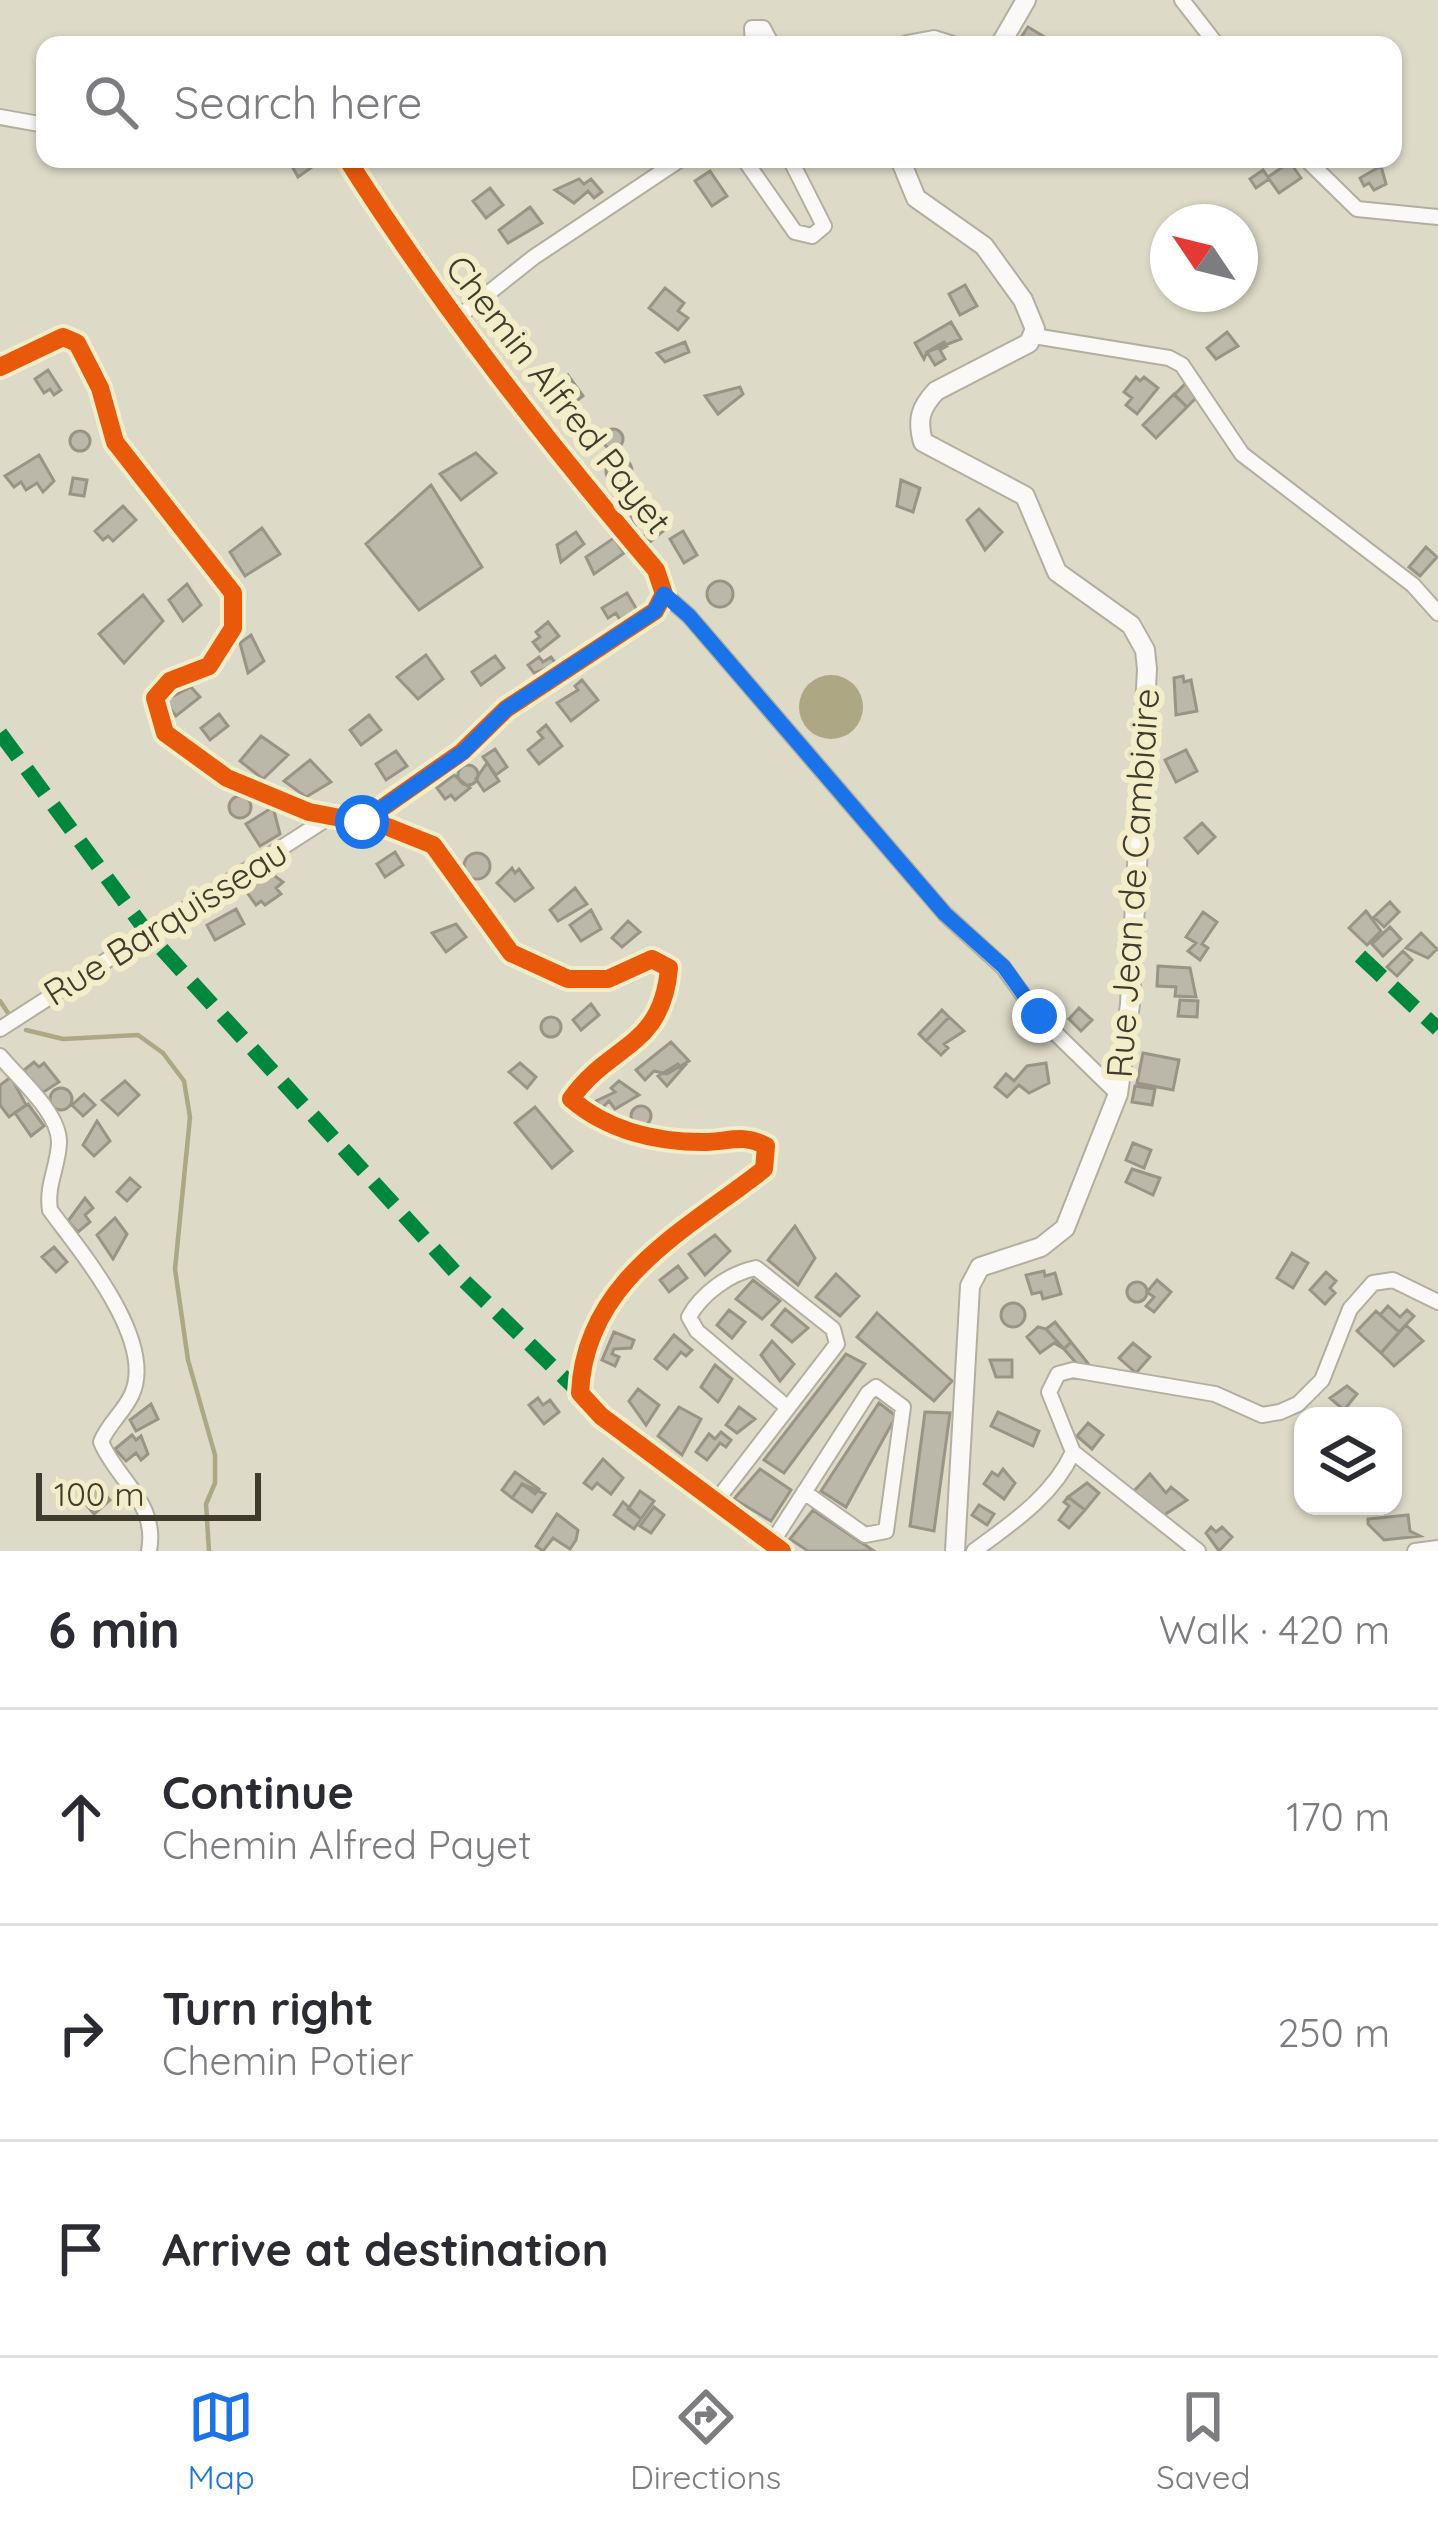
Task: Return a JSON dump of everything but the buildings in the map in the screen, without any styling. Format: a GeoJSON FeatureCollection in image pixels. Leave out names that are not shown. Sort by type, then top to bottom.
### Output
{"type":"FeatureCollection","features":[{"type":"Feature","properties":{"kind":"main road"},"geometry":{"type":"LineString","coordinates":[[1005,36],[1026,0]]}},
{"type":"Feature","properties":{"kind":"main road"},"geometry":{"type":"LineString","coordinates":[[904,168],[916,198],[984,246],[1023,300],[1034,336]]}},
{"type":"Feature","properties":{"kind":"main road","name":"Rue Jean de Cambiaire"},"geometry":{"type":"LineString","coordinates":[[955,1551],[970,1286],[980,1267],[1041,1247],[1065,1228],[1118,1094],[1130,1004],[1145,650],[1131,625],[1057,572],[1025,496],[935,450],[923,442],[919,429],[924,403],[936,392],[1034,336]]}},
{"type":"Feature","properties":{"kind":"street"},"geometry":{"type":"LineString","coordinates":[[1183,0],[1210,36]]}},
{"type":"Feature","properties":{"kind":"street"},"geometry":{"type":"LineString","coordinates":[[0,117],[36,123]]}},
{"type":"Feature","properties":{"kind":"street","name":"Chemin Alfred Payet"},"geometry":{"type":"LineString","coordinates":[[353,168],[404,251],[556,452],[656,570],[664,594],[689,616],[945,914],[1004,967],[1039,1016],[1118,1094]]}},
{"type":"Feature","properties":{"kind":"street"},"geometry":{"type":"LineString","coordinates":[[457,318],[534,257],[668,168]]}},
{"type":"Feature","properties":{"kind":"street"},"geometry":{"type":"LineString","coordinates":[[750,168],[795,232],[812,236],[824,226],[821,211],[795,168]]}},
{"type":"Feature","properties":{"kind":"street"},"geometry":{"type":"LineString","coordinates":[[1315,168],[1357,209],[1438,217]]}},
{"type":"Feature","properties":{"kind":"street"},"geometry":{"type":"LineString","coordinates":[[1034,336],[1168,358],[1182,365],[1243,454],[1413,585],[1438,613]]}},
{"type":"Feature","properties":{"kind":"street"},"geometry":{"type":"LineString","coordinates":[[0,367],[63,338],[77,343],[100,388],[115,442],[233,593],[233,628],[209,666],[170,682],[155,698],[165,734],[226,778],[331,816],[433,844],[512,953],[568,979],[608,979],[652,958],[669,968],[668,991],[651,1029],[584,1080],[571,1099],[596,1120],[647,1136],[705,1142],[748,1136],[766,1146],[764,1169],[637,1263],[611,1293],[580,1375],[580,1393],[602,1416],[776,1547],[804,1492],[868,1393],[876,1387],[896,1398],[904,1420],[886,1532],[865,1535],[804,1492]]}},
{"type":"Feature","properties":{"kind":"street"},"geometry":{"type":"LineString","coordinates":[[362,822],[463,752],[506,709],[655,611],[664,594]]}},
{"type":"Feature","properties":{"kind":"street","name":"Rue Barquisseau"},"geometry":{"type":"LineString","coordinates":[[0,1029],[331,816]]}},
{"type":"Feature","properties":{"kind":"street"},"geometry":{"type":"LineString","coordinates":[[0,1056],[56,1126],[59,1142],[48,1197],[50,1210],[112,1294],[137,1367],[132,1394],[101,1442],[110,1461],[137,1489],[147,1514],[148,1551]]}},
{"type":"Feature","properties":{"kind":"street"},"geometry":{"type":"LineString","coordinates":[[715,1504],[837,1344],[833,1329],[756,1268],[739,1271],[696,1303],[689,1317],[698,1331],[788,1408]]}},
{"type":"Feature","properties":{"kind":"street"},"geometry":{"type":"LineString","coordinates":[[1198,1551],[1072,1452],[1049,1392],[1058,1374],[1072,1370],[1215,1394],[1262,1414],[1280,1412],[1298,1404],[1322,1380],[1350,1310],[1373,1282],[1394,1280],[1438,1302]]}},
{"type":"Feature","properties":{"kind":"street"},"geometry":{"type":"LineString","coordinates":[[974,1551],[1045,1494],[1072,1452]]}},
{"type":"Feature","properties":{"kind":"street"},"geometry":{"type":"LineString","coordinates":[[1415,1551],[1438,1548]]}},
{"type":"Feature","properties":{"kind":"shaded area"},"geometry":{"type":"Polygon","coordinates":[[[831,675],[854,684],[863,707],[854,730],[831,739],[808,730],[799,707],[808,684],[831,675]]]}},
{"type":"Feature","properties":{"kind":"waterway"},"geometry":{"type":"LineString","coordinates":[[0,1001],[8,1013]]}},
{"type":"Feature","properties":{"kind":"waterway"},"geometry":{"type":"LineString","coordinates":[[26,1030],[63,1039],[138,1035],[163,1053],[184,1081],[190,1117],[175,1269],[188,1360],[215,1455],[215,1483],[206,1504],[209,1551]]}},
{"type":"Feature","properties":{"kind":"marked path"},"geometry":{"type":"LineString","coordinates":[[0,733],[149,935],[457,1274],[580,1393]]}},
{"type":"Feature","properties":{"kind":"marked path"},"geometry":{"type":"LineString","coordinates":[[1360,956],[1438,1029]]}},
{"type":"Feature","properties":{"kind":"cycle path"},"geometry":{"type":"LineString","coordinates":[[353,168],[494,370],[656,570],[664,594],[655,611],[506,709],[462,752],[362,822]]}},
{"type":"Feature","properties":{"kind":"cycle path"},"geometry":{"type":"LineString","coordinates":[[0,367],[63,337],[77,343],[100,388],[115,442],[233,593],[233,628],[209,666],[170,681],[155,698],[165,733],[227,778],[309,812],[388,827],[433,845],[511,953],[568,979],[608,979],[652,959],[669,968],[664,995],[645,1030],[571,1099],[600,1119],[650,1137],[757,1142],[766,1146],[764,1169],[672,1237],[620,1289],[586,1353],[580,1393],[601,1416],[782,1551]]}},
{"type":"Feature","properties":{"kind":"route"},"geometry":{"type":"LineString","coordinates":[[362,822],[463,752],[506,709],[655,611],[664,594],[689,616],[945,914],[1004,967],[1039,1016]]}}]}
